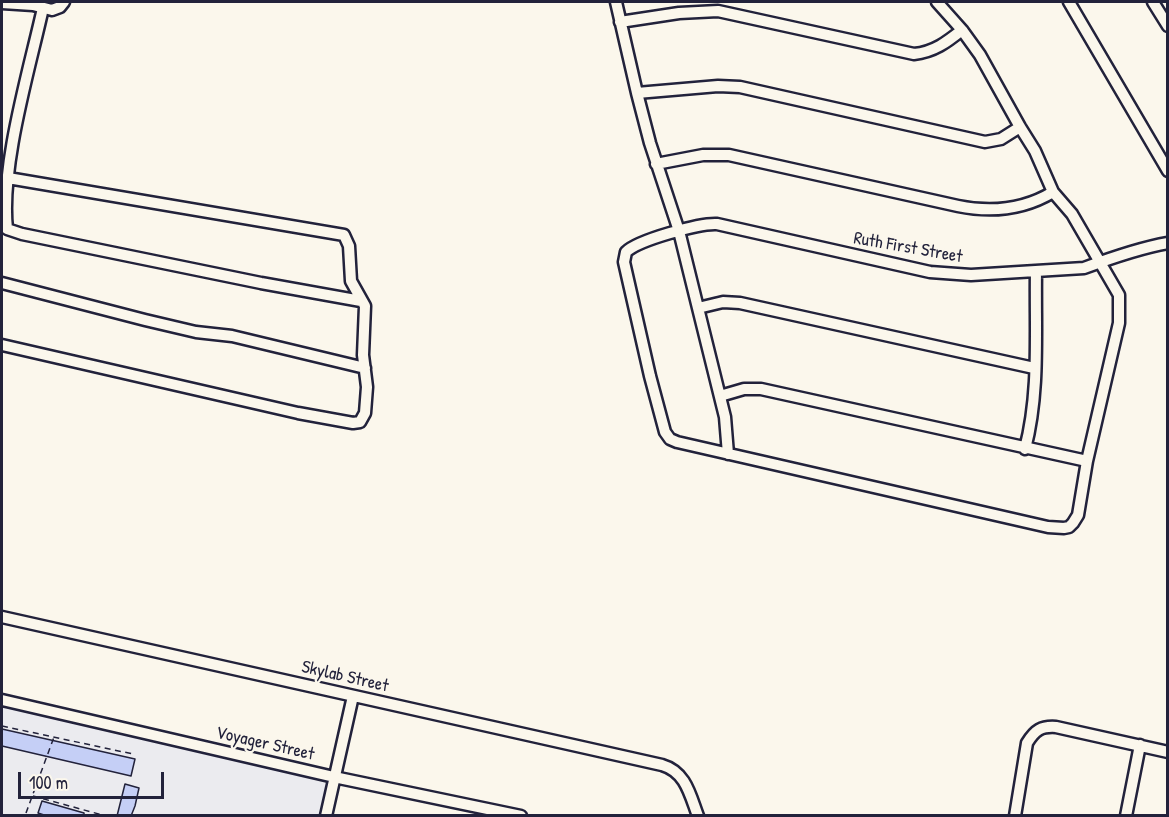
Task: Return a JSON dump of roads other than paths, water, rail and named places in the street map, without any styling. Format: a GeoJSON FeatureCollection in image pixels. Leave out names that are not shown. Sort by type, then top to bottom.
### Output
{"type":"FeatureCollection","features":[{"type":"Feature","properties":{"kind":"street"},"geometry":{"type":"LineString","coordinates":[[2,3],[21,3],[56,10],[64,2]]}},
{"type":"Feature","properties":{"kind":"street"},"geometry":{"type":"LineString","coordinates":[[616,2],[636,93],[679,231],[720,396],[727,429],[728,454],[1048,527],[1065,528],[1073,524],[1078,515],[1087,461],[1120,313],[1119,295],[1072,214],[1053,192],[1039,158],[990,72],[963,30],[938,2]]}},
{"type":"Feature","properties":{"kind":"street"},"geometry":{"type":"LineString","coordinates":[[1069,2],[1167,171]]}},
{"type":"Feature","properties":{"kind":"street"},"geometry":{"type":"LineString","coordinates":[[1153,2],[1167,26]]}},
{"type":"Feature","properties":{"kind":"street"},"geometry":{"type":"LineString","coordinates":[[44,8],[15,132],[8,178],[8,229],[201,271],[361,301]]}},
{"type":"Feature","properties":{"kind":"street"},"geometry":{"type":"LineString","coordinates":[[621,22],[695,11],[718,11],[914,54],[942,46],[963,30]]}},
{"type":"Feature","properties":{"kind":"street"},"geometry":{"type":"LineString","coordinates":[[636,93],[700,87],[740,87],[985,142],[1000,139],[1020,127]]}},
{"type":"Feature","properties":{"kind":"street"},"geometry":{"type":"LineString","coordinates":[[657,164],[703,155],[729,155],[958,206],[982,209],[998,210],[1027,205],[1053,192]]}},
{"type":"Feature","properties":{"kind":"street"},"geometry":{"type":"LineString","coordinates":[[2,345],[298,413],[353,423],[360,422],[365,413],[367,387],[363,354],[365,306],[351,281],[349,246],[347,238],[341,234],[8,178]]}},
{"type":"Feature","properties":{"kind":"street","name":"Ruth First Street"},"geometry":{"type":"LineString","coordinates":[[728,454],[677,442],[667,435],[650,376],[624,262],[626,252],[638,244],[702,225],[717,224],[944,275],[1084,268],[1150,246],[1167,243]]}},
{"type":"Feature","properties":{"kind":"street"},"geometry":{"type":"LineString","coordinates":[[1025,449],[1032,420],[1036,272]]}},
{"type":"Feature","properties":{"kind":"street"},"geometry":{"type":"LineString","coordinates":[[2,283],[145,321],[196,332],[232,336],[365,368]]}},
{"type":"Feature","properties":{"kind":"street"},"geometry":{"type":"LineString","coordinates":[[698,308],[723,302],[740,303],[1034,368]]}},
{"type":"Feature","properties":{"kind":"street"},"geometry":{"type":"LineString","coordinates":[[720,396],[744,389],[760,389],[1087,461]]}},
{"type":"Feature","properties":{"kind":"street","name":"Skylab Street"},"geometry":{"type":"LineString","coordinates":[[2,617],[662,765],[679,774],[686,785],[698,816]]}},
{"type":"Feature","properties":{"kind":"street"},"geometry":{"type":"LineString","coordinates":[[326,816],[352,696]]}},
{"type":"Feature","properties":{"kind":"street","name":"Voyager Street"},"geometry":{"type":"LineString","coordinates":[[2,700],[334,777],[522,816]]}},
{"type":"Feature","properties":{"kind":"street"},"geometry":{"type":"LineString","coordinates":[[1015,816],[1028,743],[1034,732],[1041,728],[1056,727],[1167,752]]}},
{"type":"Feature","properties":{"kind":"street"},"geometry":{"type":"LineString","coordinates":[[1126,816],[1140,746]]}}]}
